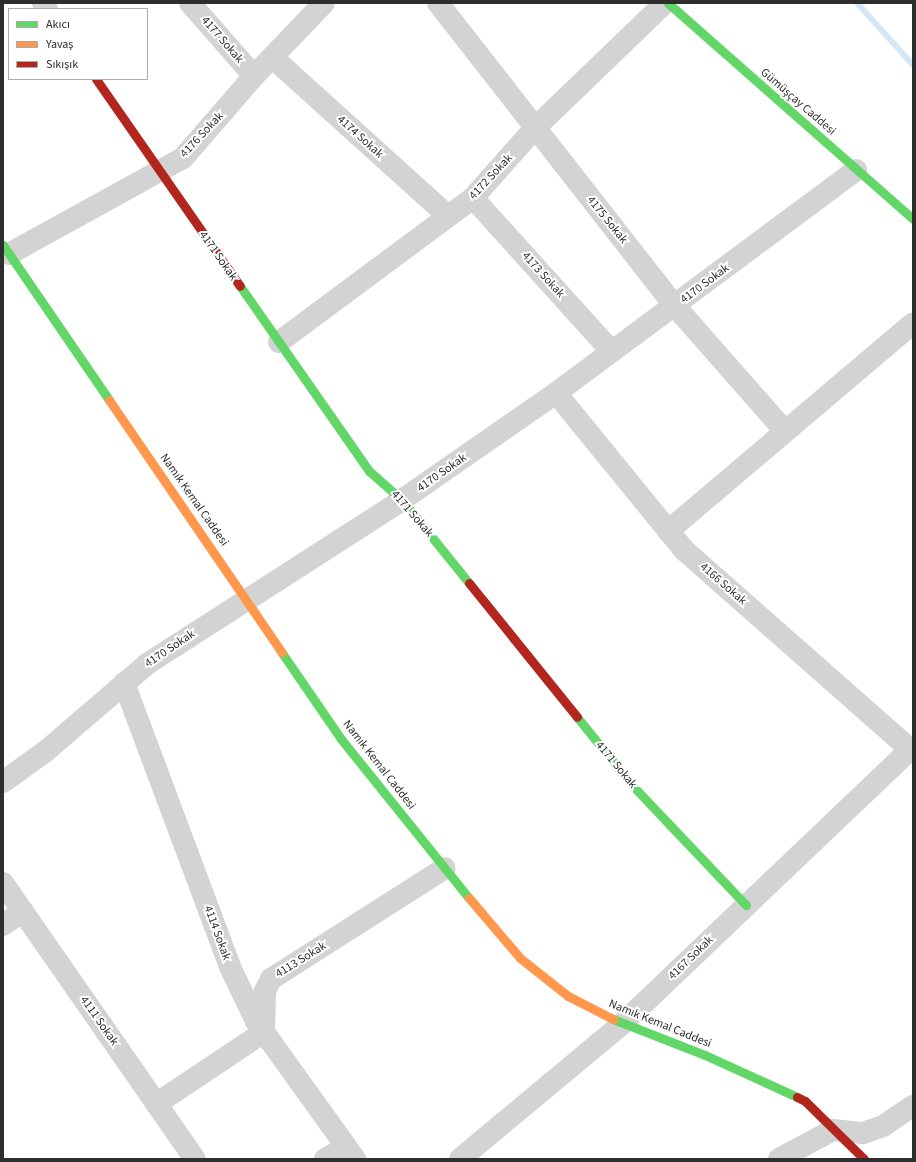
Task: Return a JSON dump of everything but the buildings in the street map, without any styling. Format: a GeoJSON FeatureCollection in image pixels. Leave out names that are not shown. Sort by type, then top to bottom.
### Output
{"type":"FeatureCollection","features":[{"type":"Feature","properties":{"kind":"street","name":"4177 Sokak"},"geometry":{"type":"LineString","coordinates":[[190,3],[254,76]]}},
{"type":"Feature","properties":{"kind":"street","name":"4176 Sokak"},"geometry":{"type":"LineString","coordinates":[[6,250],[158,170],[184,158],[254,76],[324,3]]}},
{"type":"Feature","properties":{"kind":"street","name":"4175 Sokak"},"geometry":{"type":"LineString","coordinates":[[438,3],[675,306],[784,430]]}},
{"type":"Feature","properties":{"kind":"street","name":"4172 Sokak"},"geometry":{"type":"LineString","coordinates":[[279,342],[474,198],[535,128],[666,3]]}},
{"type":"Feature","properties":{"kind":"street","name":"Gümüşçay Caddesi"},"geometry":{"type":"LineString","coordinates":[[666,3],[913,219]]}},
{"type":"Feature","properties":{"kind":"street","name":"4174 Sokak"},"geometry":{"type":"LineString","coordinates":[[272,57],[448,216]]}},
{"type":"Feature","properties":{"kind":"street","name":"4171 Sokak"},"geometry":{"type":"LineString","coordinates":[[97,80],[368,470],[402,500],[631,784],[746,905]]}},
{"type":"Feature","properties":{"kind":"street","name":"4170 Sokak"},"geometry":{"type":"LineString","coordinates":[[3,782],[46,751],[146,664],[402,500],[556,394],[856,170]]}},
{"type":"Feature","properties":{"kind":"street","name":"4173 Sokak"},"geometry":{"type":"LineString","coordinates":[[474,198],[612,352]]}},
{"type":"Feature","properties":{"kind":"street","name":"Namık Kemal Caddesi"},"geometry":{"type":"LineString","coordinates":[[6,250],[247,598],[341,738],[493,928],[542,978],[568,996],[622,1024],[705,1055],[805,1101],[864,1159]]}},
{"type":"Feature","properties":{"kind":"street"},"geometry":{"type":"LineString","coordinates":[[668,531],[784,430],[913,323]]}},
{"type":"Feature","properties":{"kind":"street","name":"4166 Sokak"},"geometry":{"type":"LineString","coordinates":[[556,394],[684,550],[912,750]]}},
{"type":"Feature","properties":{"kind":"street","name":"4114 Sokak"},"geometry":{"type":"LineString","coordinates":[[124,683],[230,967],[264,1032],[350,1153]]}},
{"type":"Feature","properties":{"kind":"street","name":"4167 Sokak"},"geometry":{"type":"LineString","coordinates":[[460,1159],[622,1024],[746,905],[912,750]]}},
{"type":"Feature","properties":{"kind":"street","name":"4113 Sokak"},"geometry":{"type":"LineString","coordinates":[[264,1032],[266,991],[271,979],[445,868]]}},
{"type":"Feature","properties":{"kind":"street","name":"4111 Sokak"},"geometry":{"type":"LineString","coordinates":[[3,882],[195,1159]]}},
{"type":"Feature","properties":{"kind":"street"},"geometry":{"type":"LineString","coordinates":[[3,926],[23,911]]}},
{"type":"Feature","properties":{"kind":"street"},"geometry":{"type":"LineString","coordinates":[[156,1104],[264,1032]]}},
{"type":"Feature","properties":{"kind":"street"},"geometry":{"type":"LineString","coordinates":[[779,1159],[833,1130],[863,1133],[883,1126],[913,1106]]}},
{"type":"Feature","properties":{"kind":"street"},"geometry":{"type":"LineString","coordinates":[[325,1159],[350,1153]]}},
{"type":"Feature","properties":{"kind":"waterway"},"geometry":{"type":"LineString","coordinates":[[857,3],[913,65]]}},
{"type":"Feature","properties":{"kind":"traffic: fast"},"geometry":{"type":"LineString","coordinates":[[668,3],[913,219]]}},
{"type":"Feature","properties":{"kind":"traffic: fast"},"geometry":{"type":"LineString","coordinates":[[3,245],[109,400]]}},
{"type":"Feature","properties":{"kind":"traffic: fast"},"geometry":{"type":"LineString","coordinates":[[240,286],[369,471],[402,500],[469,583]]}},
{"type":"Feature","properties":{"kind":"traffic: fast"},"geometry":{"type":"LineString","coordinates":[[282,653],[341,739],[469,898]]}},
{"type":"Feature","properties":{"kind":"traffic: fast"},"geometry":{"type":"LineString","coordinates":[[577,717],[631,784],[746,905]]}},
{"type":"Feature","properties":{"kind":"traffic: fast"},"geometry":{"type":"LineString","coordinates":[[613,1019],[705,1055],[797,1097]]}},
{"type":"Feature","properties":{"kind":"traffic: slow"},"geometry":{"type":"LineString","coordinates":[[109,400],[282,653]]}},
{"type":"Feature","properties":{"kind":"traffic: slow"},"geometry":{"type":"LineString","coordinates":[[469,898],[520,958],[568,996],[613,1019]]}},
{"type":"Feature","properties":{"kind":"traffic: jam"},"geometry":{"type":"LineString","coordinates":[[97,80],[240,286]]}},
{"type":"Feature","properties":{"kind":"traffic: jam"},"geometry":{"type":"LineString","coordinates":[[469,583],[577,717]]}},
{"type":"Feature","properties":{"kind":"traffic: jam"},"geometry":{"type":"LineString","coordinates":[[797,1097],[805,1101],[864,1159]]}}]}
